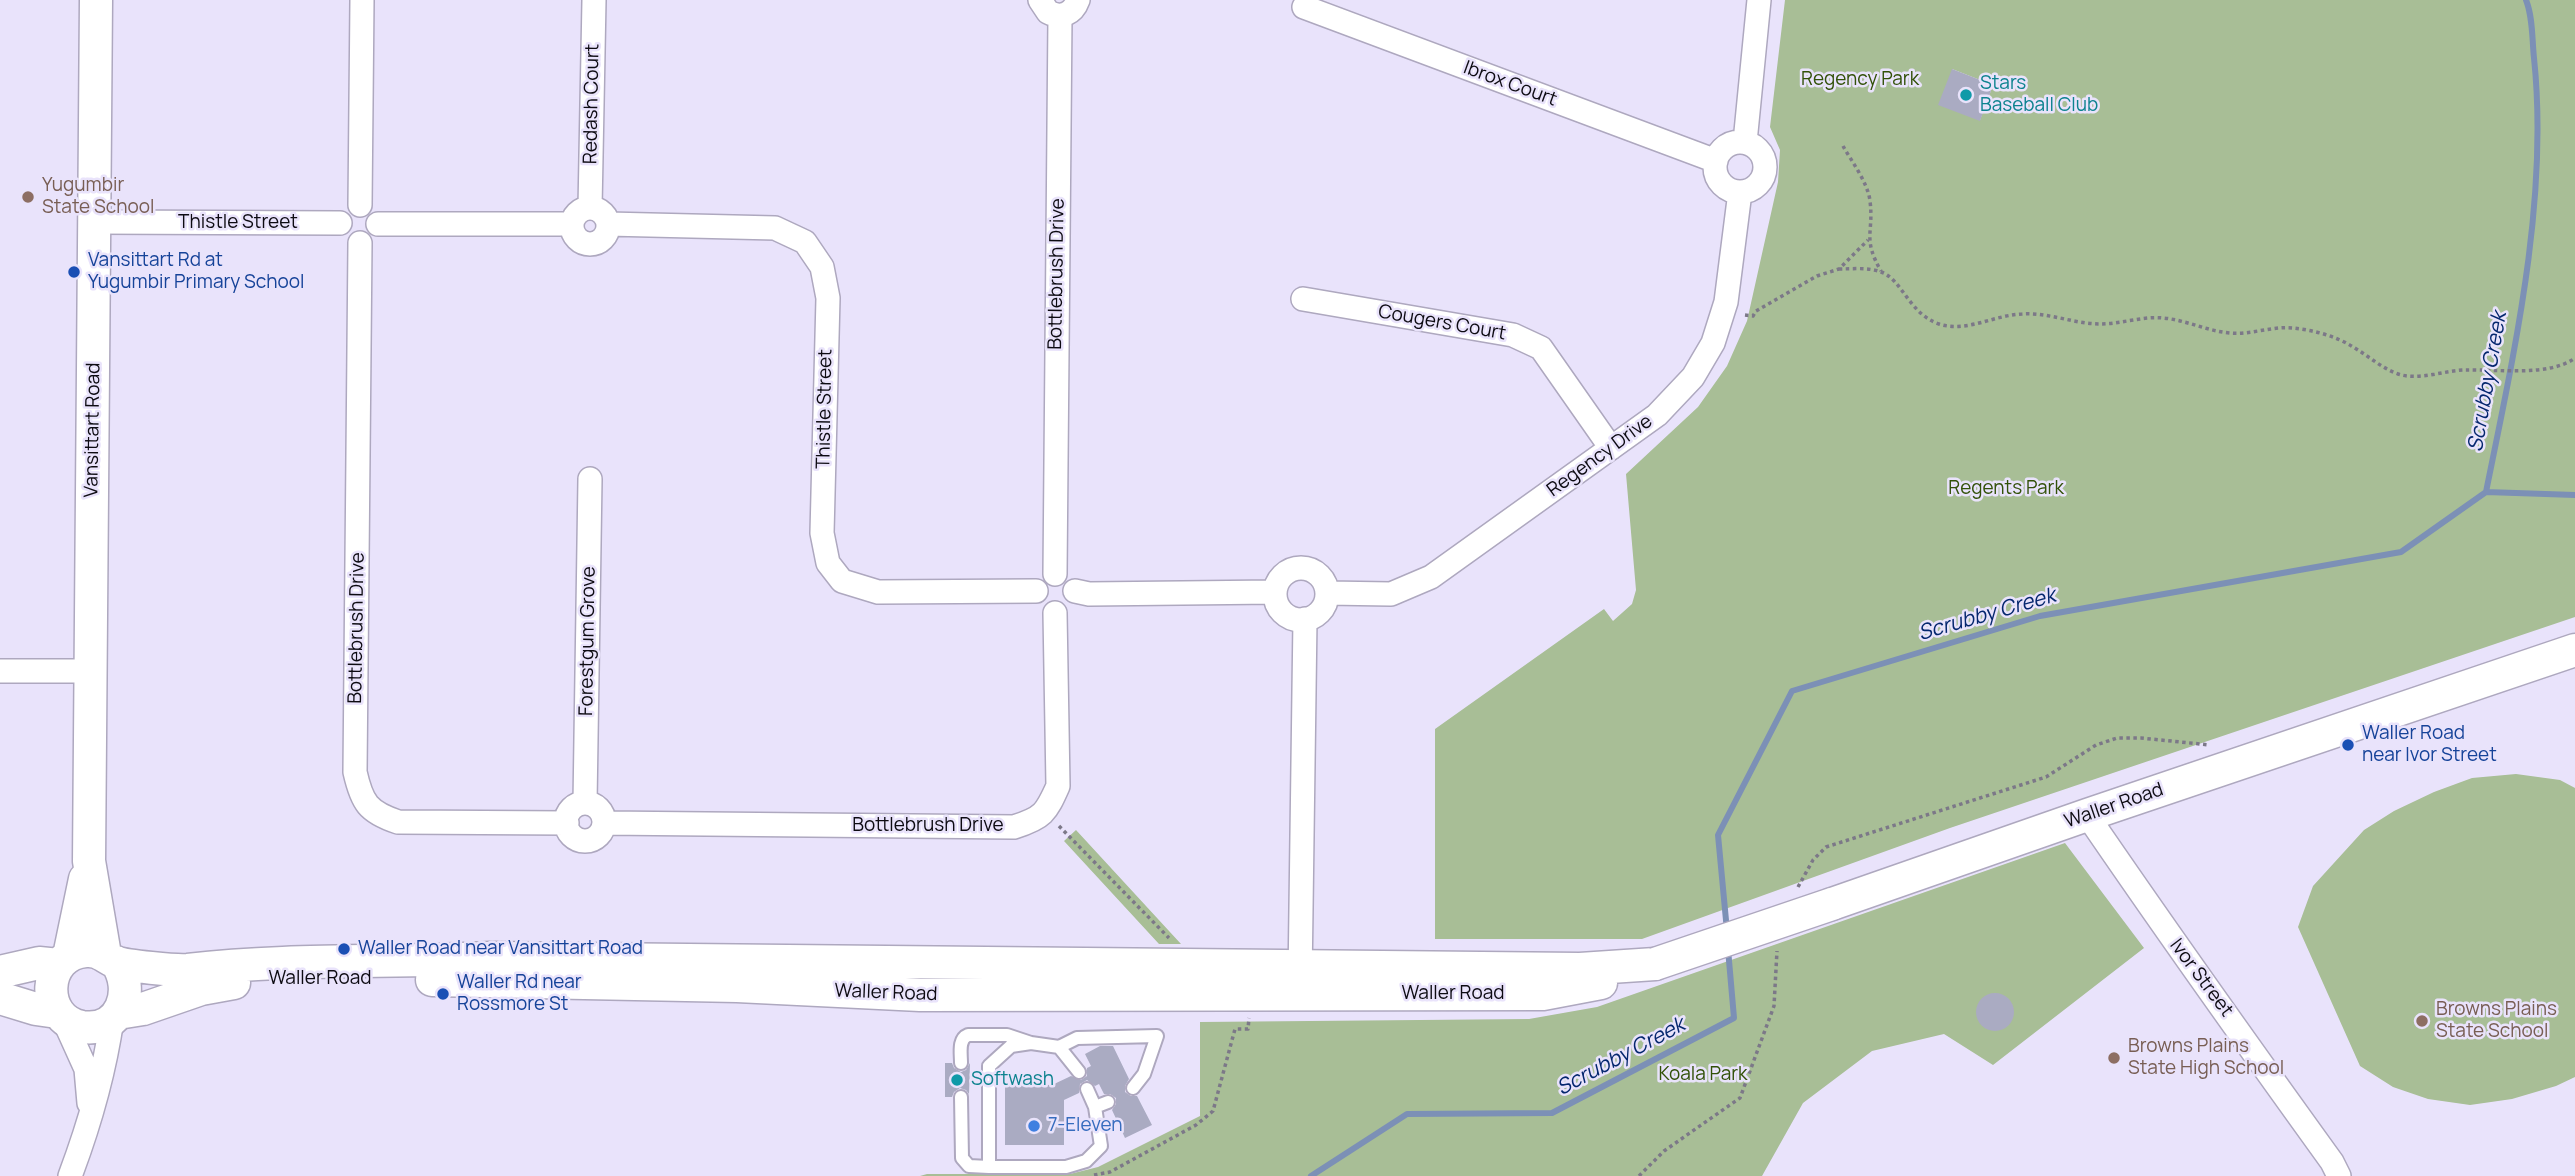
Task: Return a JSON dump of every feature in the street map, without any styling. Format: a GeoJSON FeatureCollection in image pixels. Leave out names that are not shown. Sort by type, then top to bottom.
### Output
{"type":"FeatureCollection","features":[{"type":"Feature","properties":{"kind":"street","name":"Vansittart Road"},"geometry":{"type":"LineString","coordinates":[[96,0],[89,861],[110,958]]}},
{"type":"Feature","properties":{"kind":"street"},"geometry":{"type":"LineString","coordinates":[[360,205],[362,0]]}},
{"type":"Feature","properties":{"kind":"street","name":"Redash Court"},"geometry":{"type":"LineString","coordinates":[[590,208],[594,0]]}},
{"type":"Feature","properties":{"kind":"street"},"geometry":{"type":"LineString","coordinates":[[1040,0],[1048,12],[1060,16],[1072,11],[1078,0]]}},
{"type":"Feature","properties":{"kind":"street"},"geometry":{"type":"LineString","coordinates":[[1745,142],[1759,0]]}},
{"type":"Feature","properties":{"kind":"street","name":"Ibrox Court"},"geometry":{"type":"LineString","coordinates":[[1304,7],[1716,161]]}},
{"type":"Feature","properties":{"kind":"street","name":"Bottlebrush Drive"},"geometry":{"type":"LineString","coordinates":[[1055,574],[1060,16]]}},
{"type":"Feature","properties":{"kind":"street"},"geometry":{"type":"LineString","coordinates":[[1745,142],[1760,150],[1766,166],[1765,174],[1755,187],[1740,192],[1733,191],[1721,183],[1717,176],[1716,161],[1719,154],[1730,144],[1745,142]]}},
{"type":"Feature","properties":{"kind":"street","name":"Regency Drive"},"geometry":{"type":"LineString","coordinates":[[1327,593],[1391,594],[1431,577],[1657,415],[1693,377],[1713,343],[1726,302],[1740,192]]}},
{"type":"Feature","properties":{"kind":"street"},"geometry":{"type":"LineString","coordinates":[[360,205],[374,214],[378,224],[375,235],[360,243],[348,240],[340,223],[344,212],[360,205]]}},
{"type":"Feature","properties":{"kind":"street"},"geometry":{"type":"LineString","coordinates":[[590,208],[602,212],[608,224],[603,238],[590,244],[576,238],[572,224],[578,212],[590,208]]}},
{"type":"Feature","properties":{"kind":"street","name":"Thistle Street"},"geometry":{"type":"LineString","coordinates":[[95,222],[340,223]]}},
{"type":"Feature","properties":{"kind":"street"},"geometry":{"type":"LineString","coordinates":[[378,224],[572,224]]}},
{"type":"Feature","properties":{"kind":"street","name":"Thistle Street"},"geometry":{"type":"LineString","coordinates":[[608,224],[775,228],[805,242],[822,267],[828,298],[822,533],[828,563],[842,581],[878,592],[1036,591]]}},
{"type":"Feature","properties":{"kind":"street","name":"Bottlebrush Drive"},"geometry":{"type":"LineString","coordinates":[[360,243],[355,772],[359,791],[366,804],[381,817],[398,822],[567,823]]}},
{"type":"Feature","properties":{"kind":"street","name":"Cougers Court"},"geometry":{"type":"LineString","coordinates":[[1303,299],[1513,335],[1541,348],[1611,448]]}},
{"type":"Feature","properties":{"kind":"street","name":"Forestgum Grove"},"geometry":{"type":"LineString","coordinates":[[585,803],[590,479]]}},
{"type":"Feature","properties":{"kind":"street"},"geometry":{"type":"LineString","coordinates":[[1301,568],[1319,575],[1325,583],[1327,593],[1321,610],[1314,616],[1293,619],[1277,604],[1275,592],[1283,575],[1301,568]]}},
{"type":"Feature","properties":{"kind":"street"},"geometry":{"type":"LineString","coordinates":[[1055,574],[1069,579],[1075,592],[1070,606],[1055,613],[1041,606],[1036,591],[1042,579],[1055,574]]}},
{"type":"Feature","properties":{"kind":"street"},"geometry":{"type":"LineString","coordinates":[[1075,592],[1275,592]]}},
{"type":"Feature","properties":{"kind":"street"},"geometry":{"type":"LineString","coordinates":[[1046,811],[1058,786],[1055,613]]}},
{"type":"Feature","properties":{"kind":"street"},"geometry":{"type":"LineString","coordinates":[[1300,981],[1305,619]]}},
{"type":"Feature","properties":{"kind":"street","name":"Waller Road"},"geometry":{"type":"LineString","coordinates":[[0,998],[60,1014],[78,1026],[96,1027],[115,1016],[201,989],[273,976],[738,973],[1022,964],[1543,994],[1591,986],[2575,650]]}},
{"type":"Feature","properties":{"kind":"street"},"geometry":{"type":"LineString","coordinates":[[0,671],[90,671]]}},
{"type":"Feature","properties":{"kind":"street"},"geometry":{"type":"LineString","coordinates":[[585,803],[601,811],[604,823],[599,834],[589,840],[582,840],[571,834],[567,823],[570,811],[585,803]]}},
{"type":"Feature","properties":{"kind":"street","name":"Bottlebrush Drive"},"geometry":{"type":"LineString","coordinates":[[604,823],[1014,827],[1036,820],[1046,811]]}},
{"type":"Feature","properties":{"kind":"street","name":"Ivor Street"},"geometry":{"type":"LineString","coordinates":[[2087,815],[2163,927],[2332,1162],[2339,1176]]}},
{"type":"Feature","properties":{"kind":"street","name":"Vansittart Road"},"geometry":{"type":"LineString","coordinates":[[64,960],[89,861]]}},
{"type":"Feature","properties":{"kind":"street","name":"Waller Road"},"geometry":{"type":"LineString","coordinates":[[0,972],[64,960],[87,951],[175,971],[265,963],[417,962],[490,958],[738,973],[920,995],[1022,995],[1300,981]]}},
{"type":"Feature","properties":{"kind":"street"},"geometry":{"type":"LineString","coordinates":[[70,1176],[90,1121],[115,1016],[126,996],[121,970],[110,958]]}},
{"type":"Feature","properties":{"kind":"street"},"geometry":{"type":"LineString","coordinates":[[64,960],[50,988],[52,1000],[86,1069],[90,1121]]}},
{"type":"Feature","properties":{"kind":"street"},"geometry":{"type":"LineString","coordinates":[[1022,964],[1022,995]]}},
{"type":"Feature","properties":{"kind":"lane"},"geometry":{"type":"LineString","coordinates":[[961,1063],[961,1042],[968,1035],[1007,1035],[1031,1043],[1059,1047],[1077,1038],[1157,1036],[1144,1074],[1133,1088]]}},
{"type":"Feature","properties":{"kind":"lane"},"geometry":{"type":"LineString","coordinates":[[989,1167],[989,1066],[1011,1046],[1031,1043]]}},
{"type":"Feature","properties":{"kind":"lane"},"geometry":{"type":"LineString","coordinates":[[1059,1047],[1079,1072]]}},
{"type":"Feature","properties":{"kind":"lane"},"geometry":{"type":"LineString","coordinates":[[961,1097],[962,1158],[969,1166],[1066,1167],[1086,1161],[1101,1146],[1095,1107],[1087,1089]]}},
{"type":"Feature","properties":{"kind":"lane"},"geometry":{"type":"LineString","coordinates":[[1095,1107],[1108,1102]]}},
{"type":"Feature","properties":{"kind":"path"},"geometry":{"type":"LineString","coordinates":[[1843,146],[1870,199],[1868,240],[1881,272]]}},
{"type":"Feature","properties":{"kind":"path"},"geometry":{"type":"LineString","coordinates":[[1839,269],[1868,240]]}},
{"type":"Feature","properties":{"kind":"path"},"geometry":{"type":"LineString","coordinates":[[1744,315],[1753,316],[1756,311],[1817,276],[1839,269],[1864,268],[1890,277],[1923,316],[1938,324],[1958,327],[2020,314],[2043,314],[2100,324],[2164,318],[2235,334],[2272,328],[2294,328],[2333,338],[2353,347],[2386,369],[2402,375],[2466,370],[2521,372],[2568,363],[2575,358]]}},
{"type":"Feature","properties":{"kind":"path"},"geometry":{"type":"LineString","coordinates":[[1046,811],[1171,940]]}},
{"type":"Feature","properties":{"kind":"path"},"geometry":{"type":"LineString","coordinates":[[1091,1176],[1110,1172],[1196,1125],[1213,1111],[1234,1030],[1248,1029],[1249,1016]]}},
{"type":"Feature","properties":{"kind":"green space","name":"Regents Park"},"geometry":{"type":"Polygon","coordinates":[[[1785,0],[2575,0],[2575,617],[1950,828],[1642,939],[1435,939],[1435,729],[1604,609],[1613,621],[1632,604],[1636,590],[1626,474],[1698,407],[1727,366],[1747,321],[1778,182],[1780,150],[1770,127],[1785,0]],[[1952,69],[1980,120],[1993,85],[1952,69]]]}},
{"type":"Feature","properties":{"kind":"green space"},"geometry":{"type":"Polygon","coordinates":[[[2516,774],[2560,780],[2575,788],[2575,1077],[2556,1086],[2512,1099],[2470,1105],[2428,1099],[2393,1087],[2360,1066],[2298,927],[2313,886],[2364,830],[2394,811],[2472,778],[2516,774]]]}},
{"type":"Feature","properties":{"kind":"green space"},"geometry":{"type":"Polygon","coordinates":[[[1076,830],[1181,944],[1159,944],[1064,841],[1076,830]]]}},
{"type":"Feature","properties":{"kind":"green space","name":"Koala Park"},"geometry":{"type":"Polygon","coordinates":[[[2065,843],[2144,948],[1993,1065],[1944,1034],[1872,1051],[1803,1103],[1762,1176],[920,1176],[1070,1174],[1098,1167],[1200,1116],[1200,1022],[1529,1019],[1597,1007],[2065,843]]]}},
{"type":"Feature","properties":{"kind":"building","name":"Stars Baseball Club"},"geometry":{"type":"Polygon","coordinates":[[[1952,69],[1993,85],[1980,121],[1938,105],[1952,69]]]}},
{"type":"Feature","properties":{"kind":"building"},"geometry":{"type":"Polygon","coordinates":[[[1995,993],[2008,999],[2014,1012],[2008,1025],[1995,1031],[1982,1025],[1976,1012],[1982,999],[1995,993]]]}},
{"type":"Feature","properties":{"kind":"building"},"geometry":{"type":"Polygon","coordinates":[[[1100,1046],[1113,1046],[1129,1079],[1125,1092],[1137,1096],[1152,1125],[1125,1138],[1112,1110],[1116,1098],[1104,1094],[1099,1084],[1095,1086],[1087,1080],[1080,1084],[1079,1093],[1064,1100],[1064,1145],[1005,1145],[1005,1084],[1052,1085],[1071,1076],[1081,1080],[1087,1076],[1087,1068],[1091,1066],[1085,1054],[1100,1046]]]}},
{"type":"Feature","properties":{"kind":"building","name":"Softwash"},"geometry":{"type":"Polygon","coordinates":[[[945,1063],[952,1063],[954,1068],[961,1072],[966,1070],[970,1063],[969,1094],[960,1088],[952,1097],[945,1097],[945,1063]]]}},
{"type":"Feature","properties":{"kind":"waterway","name":"Scrubby Creek"},"geometry":{"type":"LineString","coordinates":[[1727,931],[1718,835],[1792,691],[2040,616],[2401,552],[2486,492],[2517,331],[2533,221],[2537,112],[2532,29],[2526,0]]}},
{"type":"Feature","properties":{"kind":"waterway"},"geometry":{"type":"LineString","coordinates":[[2486,492],[2575,495]]}},
{"type":"Feature","properties":{"kind":"waterway","name":"Scrubby Creek"},"geometry":{"type":"LineString","coordinates":[[1311,1176],[1407,1114],[1552,1113],[1734,1018],[1728,949]]}},
{"type":"Feature","properties":{"kind":"place","name":"Stars Baseball Club"},"geometry":{"type":"Point","coordinates":[1966,95]}},
{"type":"Feature","properties":{"kind":"place","name":"Yugumbir State School"},"geometry":{"type":"Point","coordinates":[28,197]}},
{"type":"Feature","properties":{"kind":"place","name":"Vansittart Rd at Yugumbir Primary School"},"geometry":{"type":"Point","coordinates":[74,272]}},
{"type":"Feature","properties":{"kind":"place","name":"Waller Road near Ivor Street"},"geometry":{"type":"Point","coordinates":[2348,745]}},
{"type":"Feature","properties":{"kind":"place","name":"Waller Road near Vansittart Road"},"geometry":{"type":"Point","coordinates":[344,949]}},
{"type":"Feature","properties":{"kind":"place","name":"Waller Rd near Rossmore St"},"geometry":{"type":"Point","coordinates":[443,994]}},
{"type":"Feature","properties":{"kind":"place","name":"Browns Plains State School"},"geometry":{"type":"Point","coordinates":[2422,1021]}},
{"type":"Feature","properties":{"kind":"place","name":"Browns Plains State High School"},"geometry":{"type":"Point","coordinates":[2114,1058]}},
{"type":"Feature","properties":{"kind":"place","name":"Softwash"},"geometry":{"type":"Point","coordinates":[957,1080]}},
{"type":"Feature","properties":{"kind":"place","name":"7-Eleven"},"geometry":{"type":"Point","coordinates":[1034,1126]}},
{"type":"Feature","properties":{"kind":"park label","name":"Regency Park"},"geometry":{"type":"Point","coordinates":[1860,80]}}]}
